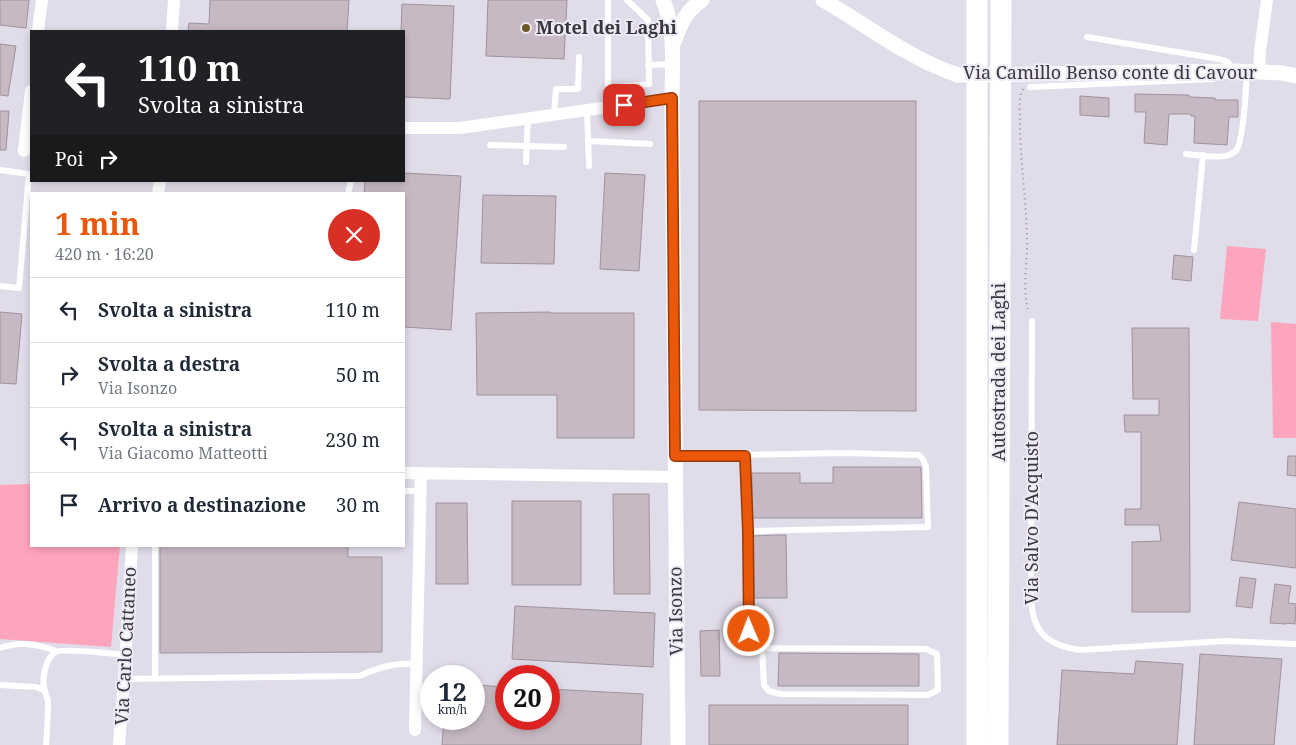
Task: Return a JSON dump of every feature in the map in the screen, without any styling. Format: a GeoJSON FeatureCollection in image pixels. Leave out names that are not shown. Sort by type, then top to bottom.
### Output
{"type":"FeatureCollection","features":[{"type":"Feature","properties":{"kind":"highway"},"geometry":{"type":"LineString","coordinates":[[966,0],[972,38]]}},
{"type":"Feature","properties":{"kind":"highway"},"geometry":{"type":"LineString","coordinates":[[972,38],[977,0]]}},
{"type":"Feature","properties":{"kind":"highway","name":"Autostrada dei Laghi"},"geometry":{"type":"LineString","coordinates":[[998,745],[1000,0]]}},
{"type":"Feature","properties":{"kind":"highway","name":"Autostrada dei Laghi"},"geometry":{"type":"LineString","coordinates":[[972,38],[978,370],[978,745]]}},
{"type":"Feature","properties":{"kind":"street"},"geometry":{"type":"LineString","coordinates":[[38,30],[42,0]]}},
{"type":"Feature","properties":{"kind":"street"},"geometry":{"type":"LineString","coordinates":[[172,30],[174,0]]}},
{"type":"Feature","properties":{"kind":"street","name":"Via Isonzo"},"geometry":{"type":"LineString","coordinates":[[663,0],[669,17],[672,56],[678,745]]}},
{"type":"Feature","properties":{"kind":"street","name":"Via Isonzo"},"geometry":{"type":"LineString","coordinates":[[672,56],[680,23],[695,5],[702,0]]}},
{"type":"Feature","properties":{"kind":"street","name":"Via Camillo Benso conte di Cavour"},"geometry":{"type":"LineString","coordinates":[[823,0],[880,36],[940,69],[958,75],[1242,72],[1282,73],[1296,76]]}},
{"type":"Feature","properties":{"kind":"street"},"geometry":{"type":"LineString","coordinates":[[1242,72],[1260,51],[1267,0]]}},
{"type":"Feature","properties":{"kind":"street"},"geometry":{"type":"LineString","coordinates":[[405,128],[460,128],[672,98]]}},
{"type":"Feature","properties":{"kind":"street"},"geometry":{"type":"LineString","coordinates":[[24,151],[30,100]]}},
{"type":"Feature","properties":{"kind":"street"},"geometry":{"type":"LineString","coordinates":[[405,473],[675,477]]}},
{"type":"Feature","properties":{"kind":"street"},"geometry":{"type":"LineString","coordinates":[[415,730],[420,473]]}},
{"type":"Feature","properties":{"kind":"street","name":"Via Carlo Cattaneo"},"geometry":{"type":"LineString","coordinates":[[120,745],[132,547]]}},
{"type":"Feature","properties":{"kind":"lane"},"geometry":{"type":"LineString","coordinates":[[608,0],[608,88],[649,84],[648,20],[627,0]]}},
{"type":"Feature","properties":{"kind":"lane"},"geometry":{"type":"LineString","coordinates":[[1087,37],[1219,59],[1228,62],[1242,72]]}},
{"type":"Feature","properties":{"kind":"lane"},"geometry":{"type":"LineString","coordinates":[[648,65],[672,56]]}},
{"type":"Feature","properties":{"kind":"lane"},"geometry":{"type":"LineString","coordinates":[[554,114],[556,89],[578,89],[579,57]]}},
{"type":"Feature","properties":{"kind":"lane"},"geometry":{"type":"LineString","coordinates":[[1030,87],[1213,79],[1242,72]]}},
{"type":"Feature","properties":{"kind":"lane"},"geometry":{"type":"LineString","coordinates":[[1186,154],[1229,156],[1236,151],[1243,124],[1242,72]]}},
{"type":"Feature","properties":{"kind":"lane"},"geometry":{"type":"LineString","coordinates":[[587,110],[589,166]]}},
{"type":"Feature","properties":{"kind":"lane"},"geometry":{"type":"LineString","coordinates":[[526,162],[528,118]]}},
{"type":"Feature","properties":{"kind":"lane"},"geometry":{"type":"LineString","coordinates":[[588,141],[650,144]]}},
{"type":"Feature","properties":{"kind":"lane"},"geometry":{"type":"LineString","coordinates":[[490,145],[564,147]]}},
{"type":"Feature","properties":{"kind":"lane"},"geometry":{"type":"LineString","coordinates":[[1194,250],[1203,155]]}},
{"type":"Feature","properties":{"kind":"lane"},"geometry":{"type":"LineString","coordinates":[[0,170],[30,174],[19,288],[0,286]]}},
{"type":"Feature","properties":{"kind":"lane","name":"Via Salvo D'Acquisto"},"geometry":{"type":"LineString","coordinates":[[1032,321],[1031,599],[1032,613],[1044,635],[1053,643],[1080,650],[1225,641],[1296,644]]}},
{"type":"Feature","properties":{"kind":"lane"},"geometry":{"type":"LineString","coordinates":[[675,456],[843,453],[918,455],[923,459],[926,467],[928,527],[748,531]]}},
{"type":"Feature","properties":{"kind":"lane"},"geometry":{"type":"LineString","coordinates":[[745,456],[749,648],[762,648],[926,649],[936,654],[938,690],[928,695],[780,694],[769,691],[764,685],[762,648]]}},
{"type":"Feature","properties":{"kind":"lane"},"geometry":{"type":"LineString","coordinates":[[405,491],[420,491]]}},
{"type":"Feature","properties":{"kind":"lane"},"geometry":{"type":"LineString","coordinates":[[155,547],[155,679]]}},
{"type":"Feature","properties":{"kind":"lane"},"geometry":{"type":"LineString","coordinates":[[0,648],[16,644],[41,646],[56,651],[126,655]]}},
{"type":"Feature","properties":{"kind":"lane"},"geometry":{"type":"LineString","coordinates":[[46,745],[48,697],[44,690],[45,668],[46,663],[56,651]]}},
{"type":"Feature","properties":{"kind":"lane"},"geometry":{"type":"LineString","coordinates":[[124,679],[359,676],[383,667],[416,664]]}},
{"type":"Feature","properties":{"kind":"lane"},"geometry":{"type":"LineString","coordinates":[[0,685],[44,690]]}},
{"type":"Feature","properties":{"kind":"path"},"geometry":{"type":"LineString","coordinates":[[1030,87],[1023,89],[1020,94],[1020,110],[1027,246],[1025,287],[1027,308],[1032,321]]}},
{"type":"Feature","properties":{"kind":"shaded area"},"geometry":{"type":"Polygon","coordinates":[[[1227,246],[1266,249],[1258,321],[1220,319],[1227,246]]]}},
{"type":"Feature","properties":{"kind":"shaded area"},"geometry":{"type":"Polygon","coordinates":[[[1271,322],[1296,324],[1296,438],[1273,438],[1271,322]]]}},
{"type":"Feature","properties":{"kind":"shaded area"},"geometry":{"type":"Polygon","coordinates":[[[30,480],[30,547],[120,547],[111,647],[0,639],[0,485],[29,484],[30,480]]]}},
{"type":"Feature","properties":{"kind":"building"},"geometry":{"type":"Polygon","coordinates":[[[0,0],[29,0],[26,28],[0,25],[0,0]]]}},
{"type":"Feature","properties":{"kind":"building"},"geometry":{"type":"Polygon","coordinates":[[[210,0],[349,0],[347,30],[188,30],[189,23],[209,24],[210,0]]]}},
{"type":"Feature","properties":{"kind":"building","name":"Motel dei Laghi"},"geometry":{"type":"Polygon","coordinates":[[[488,0],[567,0],[564,59],[486,56],[488,0]]]}},
{"type":"Feature","properties":{"kind":"building"},"geometry":{"type":"Polygon","coordinates":[[[402,4],[454,6],[450,99],[405,97],[405,30],[401,30],[402,4]]]}},
{"type":"Feature","properties":{"kind":"building"},"geometry":{"type":"Polygon","coordinates":[[[0,44],[16,46],[8,96],[0,95],[0,44]]]}},
{"type":"Feature","properties":{"kind":"building"},"geometry":{"type":"Polygon","coordinates":[[[1135,94],[1189,95],[1189,97],[1215,98],[1215,100],[1238,100],[1238,117],[1229,117],[1227,145],[1194,143],[1195,116],[1191,116],[1191,114],[1169,114],[1167,145],[1144,143],[1146,112],[1135,112],[1135,94]]]}},
{"type":"Feature","properties":{"kind":"building"},"geometry":{"type":"Polygon","coordinates":[[[1080,96],[1109,98],[1109,117],[1080,115],[1080,96]]]}},
{"type":"Feature","properties":{"kind":"building"},"geometry":{"type":"Polygon","coordinates":[[[699,101],[916,101],[916,411],[699,410],[699,101]]]}},
{"type":"Feature","properties":{"kind":"building"},"geometry":{"type":"Polygon","coordinates":[[[0,111],[9,111],[6,150],[0,150],[0,111]]]}},
{"type":"Feature","properties":{"kind":"building"},"geometry":{"type":"Polygon","coordinates":[[[405,173],[461,176],[451,330],[405,327],[405,192],[364,192],[365,182],[405,182],[405,173]]]}},
{"type":"Feature","properties":{"kind":"building"},"geometry":{"type":"Polygon","coordinates":[[[605,173],[645,175],[639,271],[600,269],[605,173]]]}},
{"type":"Feature","properties":{"kind":"building"},"geometry":{"type":"Polygon","coordinates":[[[483,195],[556,196],[554,264],[481,263],[483,195]]]}},
{"type":"Feature","properties":{"kind":"building"},"geometry":{"type":"Polygon","coordinates":[[[1174,255],[1193,257],[1191,281],[1172,279],[1174,255]]]}},
{"type":"Feature","properties":{"kind":"building"},"geometry":{"type":"Polygon","coordinates":[[[0,312],[22,314],[16,384],[0,383],[0,312]]]}},
{"type":"Feature","properties":{"kind":"building"},"geometry":{"type":"Polygon","coordinates":[[[476,313],[634,313],[634,438],[557,438],[557,395],[477,395],[476,313]]]}},
{"type":"Feature","properties":{"kind":"building"},"geometry":{"type":"Polygon","coordinates":[[[1132,328],[1189,328],[1190,612],[1132,612],[1132,542],[1161,541],[1159,525],[1125,525],[1125,509],[1141,509],[1141,432],[1125,432],[1124,415],[1159,415],[1159,399],[1133,399],[1132,328]]]}},
{"type":"Feature","properties":{"kind":"building"},"geometry":{"type":"Polygon","coordinates":[[[1288,456],[1296,456],[1296,476],[1287,475],[1288,456]]]}},
{"type":"Feature","properties":{"kind":"building"},"geometry":{"type":"Polygon","coordinates":[[[833,467],[921,467],[922,518],[752,518],[752,473],[800,473],[800,483],[833,483],[833,467]]]}},
{"type":"Feature","properties":{"kind":"building"},"geometry":{"type":"Polygon","coordinates":[[[613,494],[649,494],[650,594],[614,594],[613,494]]]}},
{"type":"Feature","properties":{"kind":"building"},"geometry":{"type":"Polygon","coordinates":[[[512,501],[581,501],[581,585],[512,585],[512,501]]]}},
{"type":"Feature","properties":{"kind":"building"},"geometry":{"type":"Polygon","coordinates":[[[1239,502],[1296,509],[1296,568],[1231,560],[1239,502]]]}},
{"type":"Feature","properties":{"kind":"building"},"geometry":{"type":"Polygon","coordinates":[[[436,503],[467,503],[468,584],[436,584],[436,503]]]}},
{"type":"Feature","properties":{"kind":"building"},"geometry":{"type":"Polygon","coordinates":[[[786,535],[787,598],[754,598],[753,536],[786,535]]]}},
{"type":"Feature","properties":{"kind":"building"},"geometry":{"type":"Polygon","coordinates":[[[160,547],[348,547],[348,557],[382,557],[382,652],[160,653],[160,547]]]}},
{"type":"Feature","properties":{"kind":"building"},"geometry":{"type":"Polygon","coordinates":[[[1240,577],[1256,579],[1252,608],[1236,606],[1240,577]]]}},
{"type":"Feature","properties":{"kind":"building"},"geometry":{"type":"Polygon","coordinates":[[[1275,584],[1291,586],[1288,603],[1296,604],[1295,624],[1270,623],[1275,584]]]}},
{"type":"Feature","properties":{"kind":"building"},"geometry":{"type":"Polygon","coordinates":[[[515,606],[655,613],[653,667],[512,659],[515,606]]]}},
{"type":"Feature","properties":{"kind":"building"},"geometry":{"type":"Polygon","coordinates":[[[719,630],[720,676],[701,676],[700,631],[719,630]]]}},
{"type":"Feature","properties":{"kind":"building"},"geometry":{"type":"Polygon","coordinates":[[[779,653],[919,654],[919,686],[778,686],[779,653]]]}},
{"type":"Feature","properties":{"kind":"building"},"geometry":{"type":"Polygon","coordinates":[[[1200,654],[1282,659],[1274,745],[1194,745],[1200,654]]]}},
{"type":"Feature","properties":{"kind":"building"},"geometry":{"type":"Polygon","coordinates":[[[1136,661],[1183,664],[1177,745],[1057,745],[1062,670],[1134,674],[1136,661]]]}},
{"type":"Feature","properties":{"kind":"building"},"geometry":{"type":"Polygon","coordinates":[[[485,686],[495,686],[495,730],[560,730],[560,690],[643,694],[641,745],[442,745],[443,730],[485,730],[485,686]]]}},
{"type":"Feature","properties":{"kind":"building"},"geometry":{"type":"Polygon","coordinates":[[[709,705],[908,705],[908,745],[709,745],[709,705]]]}},
{"type":"Feature","properties":{"kind":"place","name":"Motel dei Laghi"},"geometry":{"type":"Point","coordinates":[526,28]}},
{"type":"Feature","properties":{"kind":"route"},"geometry":{"type":"LineString","coordinates":[[624,105],[672,98],[675,456],[745,456],[749,631]]}}]}
